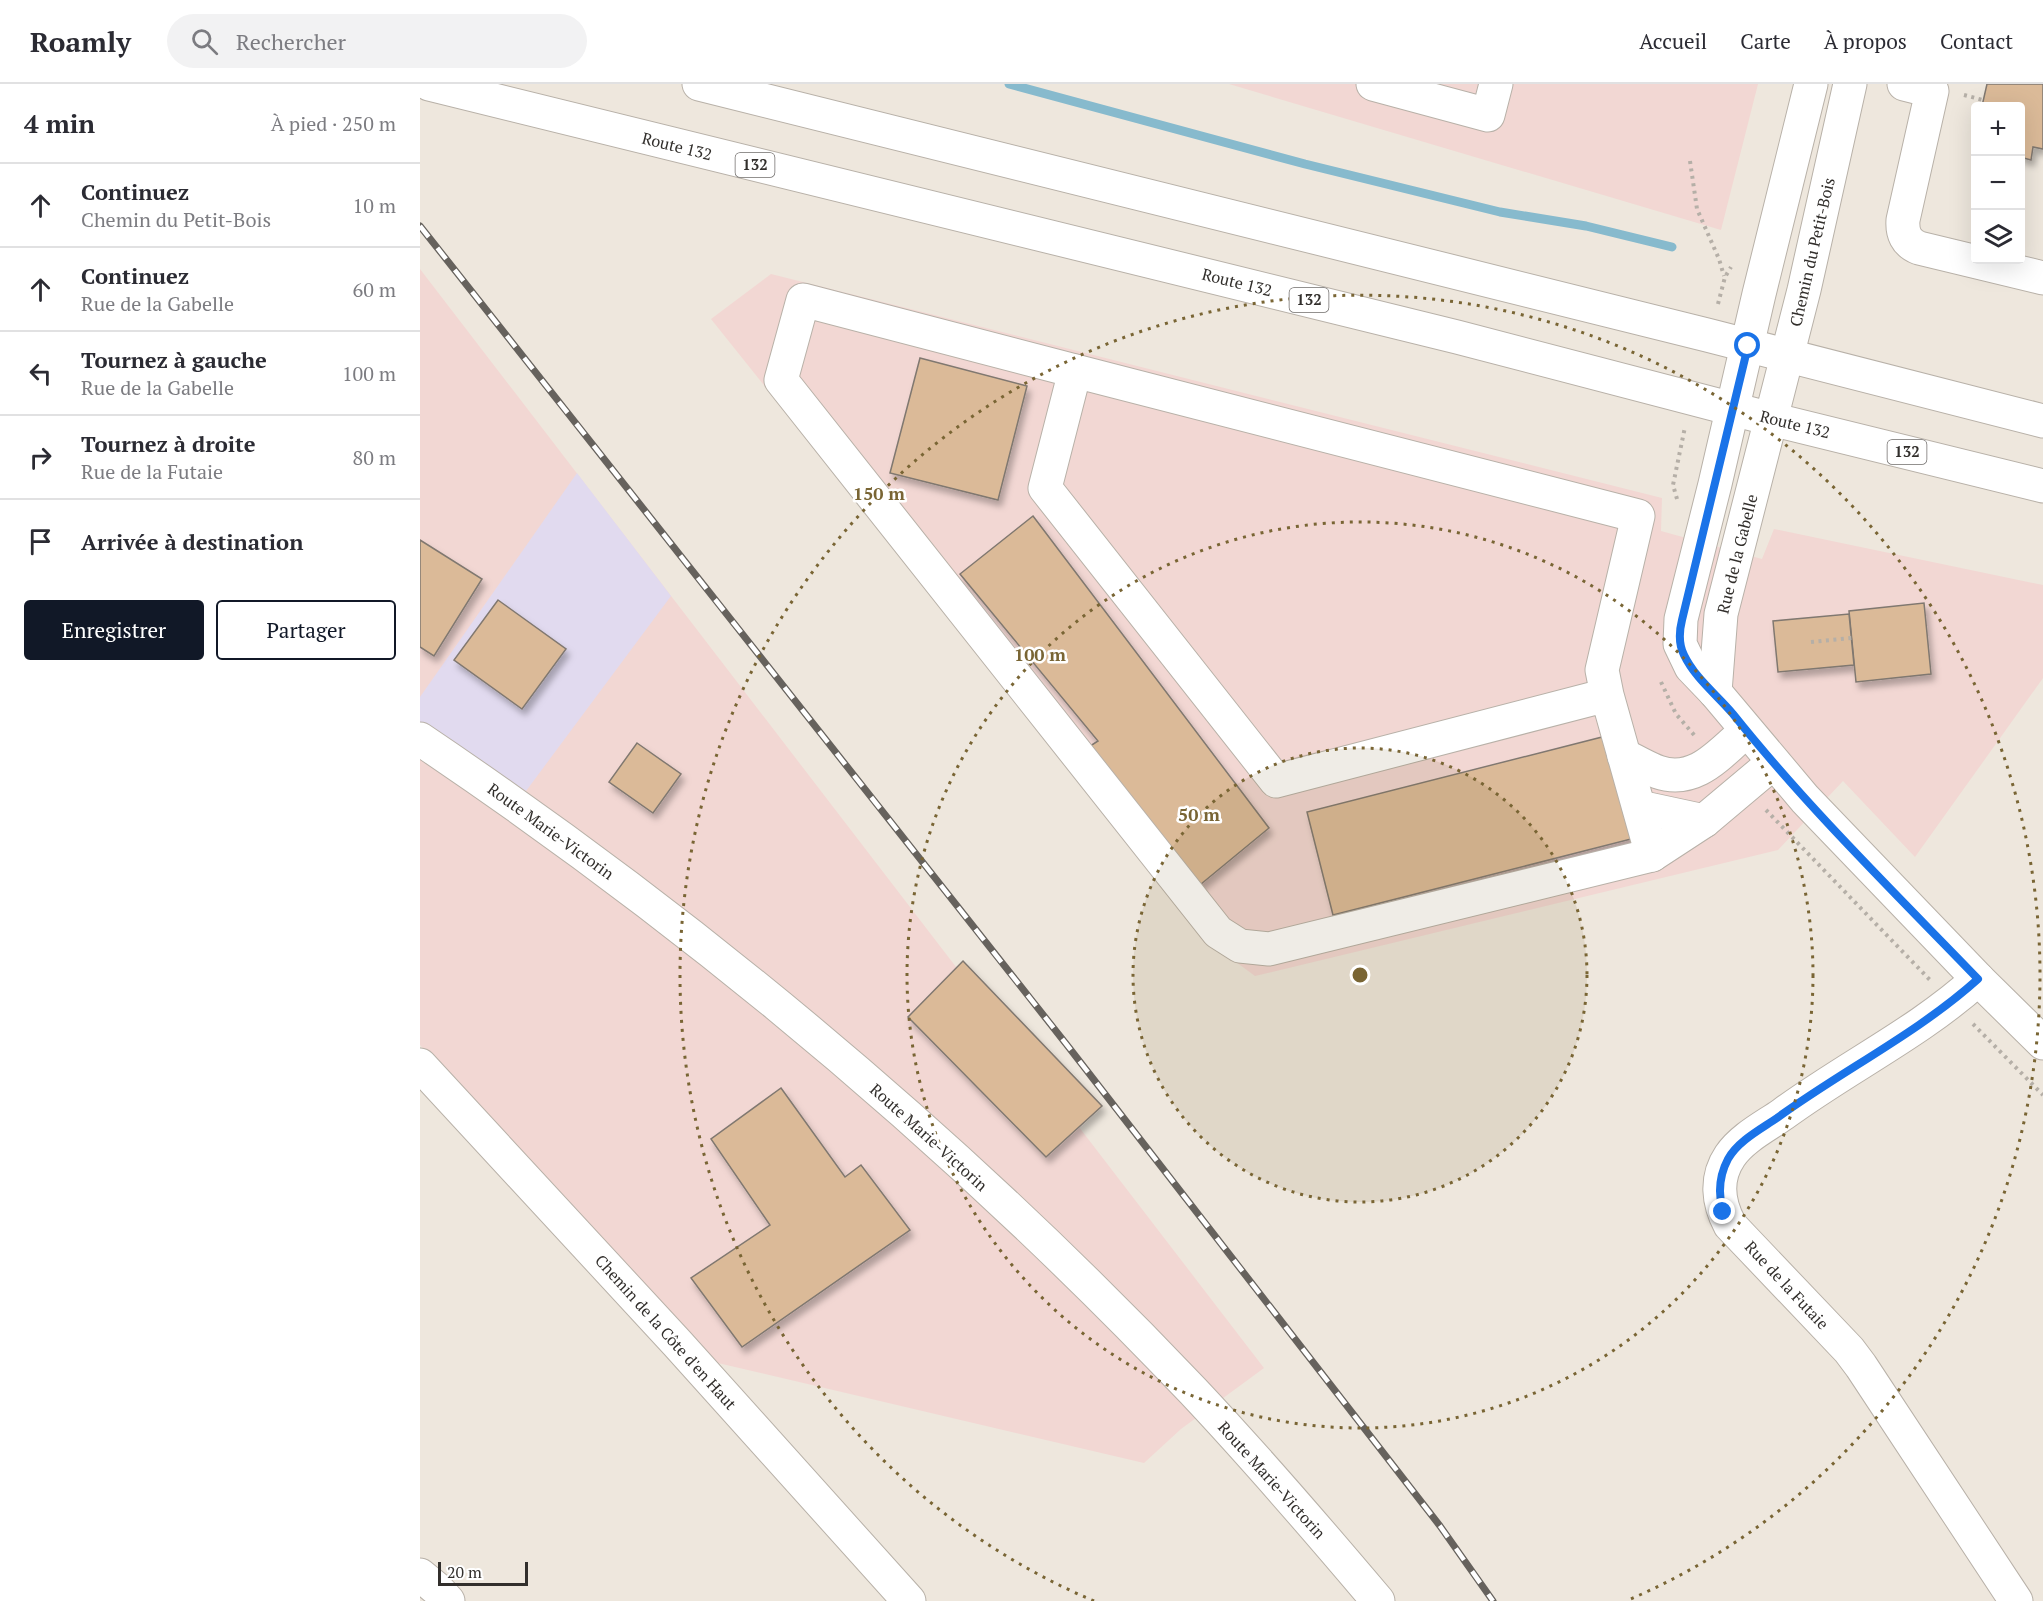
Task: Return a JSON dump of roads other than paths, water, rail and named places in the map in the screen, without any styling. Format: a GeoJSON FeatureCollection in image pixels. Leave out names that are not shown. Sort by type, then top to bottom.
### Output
{"type":"FeatureCollection","features":[{"type":"Feature","properties":{"kind":"main road","name":"Route 132"},"geometry":{"type":"LineString","coordinates":[[429,84],[1400,323],[1771,419],[2043,486]]}},
{"type":"Feature","properties":{"kind":"main road"},"geometry":{"type":"LineString","coordinates":[[699,84],[2043,421]]}},
{"type":"Feature","properties":{"kind":"main road"},"geometry":{"type":"LineString","coordinates":[[1373,84],[1488,115],[1496,84]]}},
{"type":"Feature","properties":{"kind":"main road"},"geometry":{"type":"LineString","coordinates":[[1811,84],[1679,635],[1683,653],[1691,667],[1805,799],[1978,979],[2043,1043]]}},
{"type":"Feature","properties":{"kind":"main road","name":"Chemin du Petit-Bois"},"geometry":{"type":"LineString","coordinates":[[1771,419],[1851,84]]}},
{"type":"Feature","properties":{"kind":"main road"},"geometry":{"type":"LineString","coordinates":[[1904,84],[1932,91],[1903,220],[1902,228],[1906,238],[1919,248],[2043,278]]}},
{"type":"Feature","properties":{"kind":"main road"},"geometry":{"type":"LineString","coordinates":[[1652,855],[1602,670],[1638,516],[803,300],[781,380],[1218,932],[1240,946],[1269,948],[1652,855],[1704,821],[1773,763]]}},
{"type":"Feature","properties":{"kind":"main road"},"geometry":{"type":"LineString","coordinates":[[1075,371],[1045,488],[1276,781],[1607,695]]}},
{"type":"Feature","properties":{"kind":"main road","name":"Rue de la Gabelle"},"geometry":{"type":"LineString","coordinates":[[1714,692],[1722,614],[1771,419]]}},
{"type":"Feature","properties":{"kind":"main road"},"geometry":{"type":"LineString","coordinates":[[1624,756],[1658,771],[1677,776],[1686,775],[1705,766],[1746,731]]}},
{"type":"Feature","properties":{"kind":"main road","name":"Route Marie-Victorin"},"geometry":{"type":"LineString","coordinates":[[420,739],[558,835],[680,928],[808,1031],[923,1131],[1066,1264],[1162,1359],[1275,1480],[1378,1601]]}},
{"type":"Feature","properties":{"kind":"main road"},"geometry":{"type":"LineString","coordinates":[[1639,807],[1704,821]]}},
{"type":"Feature","properties":{"kind":"main road","name":"Rue de la Futaie"},"geometry":{"type":"LineString","coordinates":[[1978,979],[1940,1010],[1792,1107],[1739,1145],[1729,1157],[1723,1170],[1719,1198],[1730,1225],[1861,1366],[2016,1601]]}},
{"type":"Feature","properties":{"kind":"main road","name":"Chemin de la Côte d'en Haut"},"geometry":{"type":"LineString","coordinates":[[420,1065],[685,1352],[909,1601]]}},
{"type":"Feature","properties":{"kind":"main road"},"geometry":{"type":"LineString","coordinates":[[420,1575],[448,1601]]}},
{"type":"Feature","properties":{"kind":"waterway"},"geometry":{"type":"LineString","coordinates":[[1009,84],[1305,164],[1500,212],[1586,226],[1672,247]]}},
{"type":"Feature","properties":{"kind":"railway"},"geometry":{"type":"LineString","coordinates":[[420,226],[1067,1045],[1440,1526],[1493,1601]]}}]}
